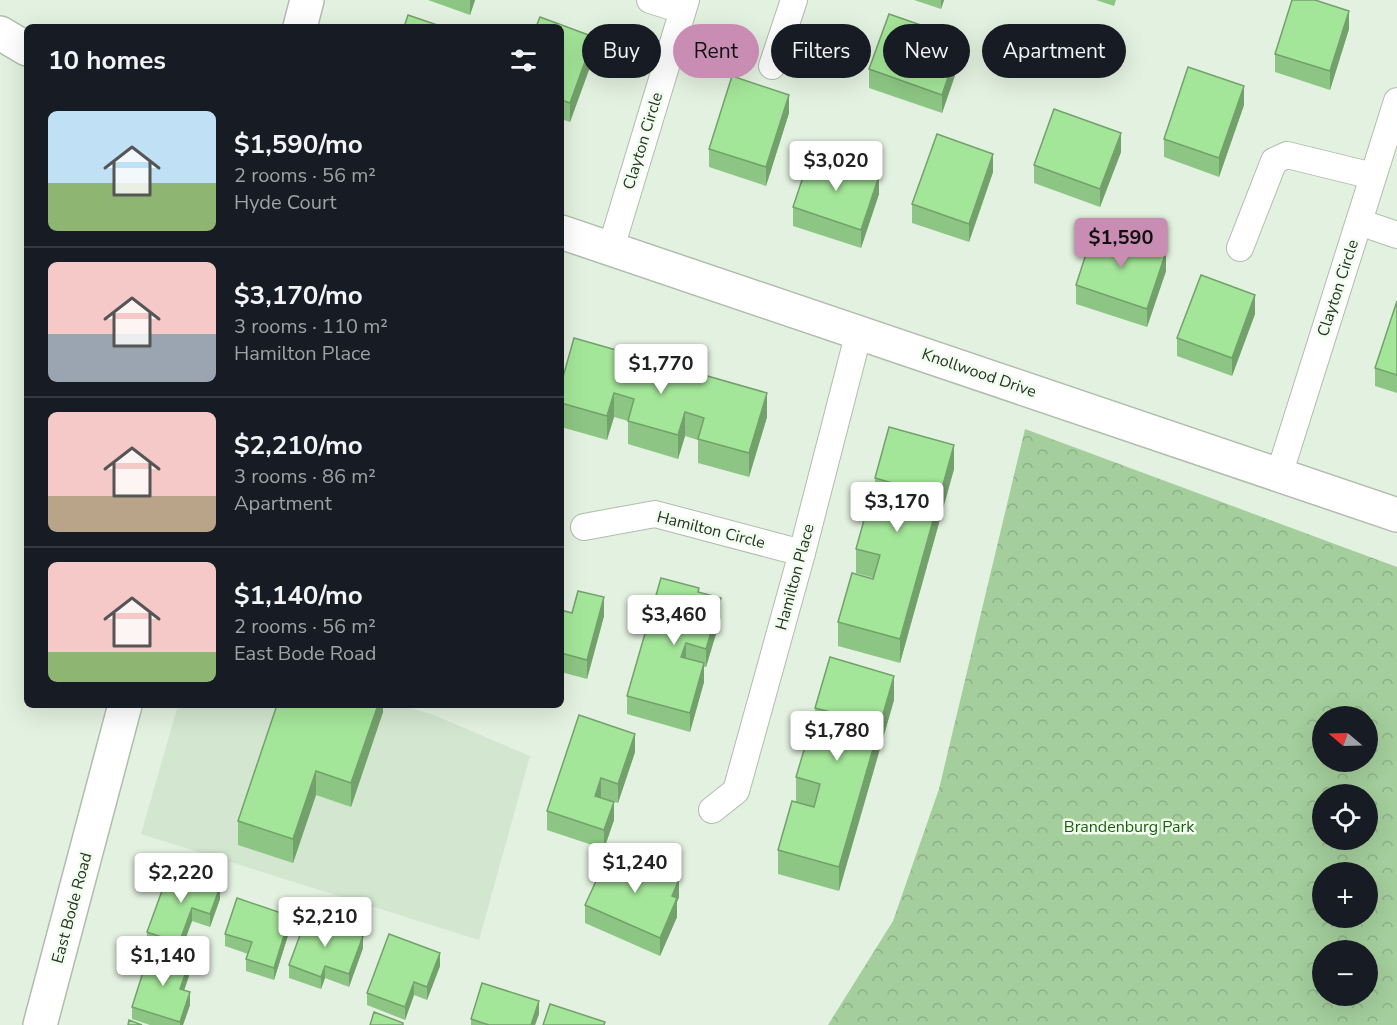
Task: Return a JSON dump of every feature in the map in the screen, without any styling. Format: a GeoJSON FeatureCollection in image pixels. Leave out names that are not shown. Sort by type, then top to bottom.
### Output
{"type":"FeatureCollection","features":[{"type":"Feature","properties":{"kind":"street"},"geometry":{"type":"LineString","coordinates":[[301,24],[307,0]]}},
{"type":"Feature","properties":{"kind":"street"},"geometry":{"type":"LineString","coordinates":[[650,0],[684,5]]}},
{"type":"Feature","properties":{"kind":"street"},"geometry":{"type":"LineString","coordinates":[[786,24],[794,0]]}},
{"type":"Feature","properties":{"kind":"street","name":"Clayton Circle"},"geometry":{"type":"LineString","coordinates":[[611,248],[684,5]]}},
{"type":"Feature","properties":{"kind":"street"},"geometry":{"type":"LineString","coordinates":[[0,33],[24,47]]}},
{"type":"Feature","properties":{"kind":"street","name":"Clayton Circle"},"geometry":{"type":"LineString","coordinates":[[1279,475],[1359,222],[1383,164],[1397,101]]}},
{"type":"Feature","properties":{"kind":"street"},"geometry":{"type":"LineString","coordinates":[[1240,248],[1274,161],[1287,155],[1383,164]]}},
{"type":"Feature","properties":{"kind":"street"},"geometry":{"type":"LineString","coordinates":[[1359,222],[1397,235]]}},
{"type":"Feature","properties":{"kind":"street","name":"Knollwood Drive"},"geometry":{"type":"LineString","coordinates":[[564,233],[1397,515]]}},
{"type":"Feature","properties":{"kind":"street","name":"Hamilton Place"},"geometry":{"type":"LineString","coordinates":[[712,810],[736,791],[802,553],[859,332]]}},
{"type":"Feature","properties":{"kind":"street","name":"Hamilton Circle"},"geometry":{"type":"LineString","coordinates":[[584,527],[656,514],[802,553]]}},
{"type":"Feature","properties":{"kind":"street","name":"East Bode Road"},"geometry":{"type":"LineString","coordinates":[[40,1025],[124,708]]}},
{"type":"Feature","properties":{"kind":"shaded area"},"geometry":{"type":"Polygon","coordinates":[[[177,708],[411,708],[436,716],[530,756],[479,940],[141,834],[177,708]]]}},
{"type":"Feature","properties":{"kind":"green space","name":"Brandenburg Park"},"geometry":{"type":"Polygon","coordinates":[[[1025,429],[1397,567],[1397,1025],[828,1025],[893,921],[939,789],[1025,429]]]}},
{"type":"Feature","properties":{"kind":"building"},"geometry":{"type":"Polygon","coordinates":[[[1292,0],[1315,0],[1349,11],[1330,71],[1275,54],[1292,0]]]}},
{"type":"Feature","properties":{"kind":"building"},"geometry":{"type":"Polygon","coordinates":[[[889,14],[918,24],[885,24],[889,14]]]}},
{"type":"Feature","properties":{"kind":"building"},"geometry":{"type":"Polygon","coordinates":[[[408,15],[434,24],[405,24],[408,15]]]}},
{"type":"Feature","properties":{"kind":"building"},"geometry":{"type":"Polygon","coordinates":[[[540,17],[559,24],[537,24],[540,17]]]}},
{"type":"Feature","properties":{"kind":"building"},"geometry":{"type":"Polygon","coordinates":[[[564,26],[582,33],[582,70],[570,103],[564,101],[564,26]]]}},
{"type":"Feature","properties":{"kind":"building"},"geometry":{"type":"Polygon","coordinates":[[[883,30],[883,74],[871,70],[871,64],[883,30]]]}},
{"type":"Feature","properties":{"kind":"building"},"geometry":{"type":"Polygon","coordinates":[[[1188,67],[1244,86],[1219,158],[1164,139],[1188,67]]]}},
{"type":"Feature","properties":{"kind":"building"},"geometry":{"type":"Polygon","coordinates":[[[731,78],[738,78],[789,95],[766,167],[709,149],[731,78]]]}},
{"type":"Feature","properties":{"kind":"building"},"geometry":{"type":"Polygon","coordinates":[[[894,78],[948,78],[942,95],[894,78]]]}},
{"type":"Feature","properties":{"kind":"building"},"geometry":{"type":"Polygon","coordinates":[[[1054,109],[1121,133],[1100,189],[1034,165],[1054,109]]]}},
{"type":"Feature","properties":{"kind":"building"},"geometry":{"type":"Polygon","coordinates":[[[937,134],[993,154],[969,224],[912,204],[937,134]]]}},
{"type":"Feature","properties":{"kind":"building"},"geometry":{"type":"Polygon","coordinates":[[[811,153],[879,176],[861,230],[793,207],[811,153]]]}},
{"type":"Feature","properties":{"kind":"building"},"geometry":{"type":"Polygon","coordinates":[[[1094,229],[1166,252],[1147,309],[1076,285],[1094,229]]]}},
{"type":"Feature","properties":{"kind":"building"},"geometry":{"type":"Polygon","coordinates":[[[1201,275],[1255,295],[1232,358],[1177,338],[1201,275]]]}},
{"type":"Feature","properties":{"kind":"building"},"geometry":{"type":"Polygon","coordinates":[[[1397,301],[1397,375],[1375,368],[1397,301]]]}},
{"type":"Feature","properties":{"kind":"building"},"geometry":{"type":"Polygon","coordinates":[[[574,338],[767,393],[749,453],[698,439],[704,418],[685,412],[678,435],[628,421],[634,399],[614,393],[607,416],[564,404],[564,373],[574,338]]]}},
{"type":"Feature","properties":{"kind":"building"},"geometry":{"type":"Polygon","coordinates":[[[889,427],[954,445],[900,639],[838,622],[852,573],[873,579],[880,555],[856,549],[869,502],[893,508],[899,485],[875,478],[889,427]]]}},
{"type":"Feature","properties":{"kind":"building"},"geometry":{"type":"Polygon","coordinates":[[[661,578],[699,588],[698,592],[721,598],[706,649],[686,643],[681,657],[704,663],[690,713],[627,696],[661,578]]]}},
{"type":"Feature","properties":{"kind":"building"},"geometry":{"type":"Polygon","coordinates":[[[578,591],[604,597],[587,660],[564,654],[564,611],[572,613],[578,591]]]}},
{"type":"Feature","properties":{"kind":"building"},"geometry":{"type":"Polygon","coordinates":[[[830,657],[894,676],[839,867],[778,850],[792,801],[814,807],[820,784],[796,777],[810,730],[832,736],[838,714],[815,708],[830,657]]]}},
{"type":"Feature","properties":{"kind":"building"},"geometry":{"type":"Polygon","coordinates":[[[276,708],[377,708],[351,783],[316,771],[293,839],[238,821],[276,708]]]}},
{"type":"Feature","properties":{"kind":"building"},"geometry":{"type":"Polygon","coordinates":[[[579,715],[635,734],[618,784],[601,778],[595,796],[614,802],[604,830],[547,811],[579,715]]]}},
{"type":"Feature","properties":{"kind":"building"},"geometry":{"type":"Polygon","coordinates":[[[620,852],[679,879],[672,896],[677,898],[660,938],[585,905],[604,864],[613,867],[620,852]]]}},
{"type":"Feature","properties":{"kind":"building"},"geometry":{"type":"Polygon","coordinates":[[[170,869],[220,887],[210,914],[192,908],[179,943],[147,932],[170,869]]]}},
{"type":"Feature","properties":{"kind":"building"},"geometry":{"type":"Polygon","coordinates":[[[237,898],[290,916],[274,968],[246,959],[252,942],[225,934],[237,898]]]}},
{"type":"Feature","properties":{"kind":"building"},"geometry":{"type":"Polygon","coordinates":[[[307,916],[363,936],[349,974],[325,966],[321,977],[289,965],[307,916]]]}},
{"type":"Feature","properties":{"kind":"building"},"geometry":{"type":"Polygon","coordinates":[[[389,934],[440,953],[427,987],[414,982],[405,1007],[367,993],[389,934]]]}},
{"type":"Feature","properties":{"kind":"building"},"geometry":{"type":"Polygon","coordinates":[[[150,950],[189,963],[180,989],[190,992],[180,1022],[132,1007],[150,950]]]}},
{"type":"Feature","properties":{"kind":"building"},"geometry":{"type":"Polygon","coordinates":[[[482,983],[539,1001],[531,1025],[489,1025],[471,1019],[482,983]]]}},
{"type":"Feature","properties":{"kind":"building"},"geometry":{"type":"Polygon","coordinates":[[[550,1004],[605,1022],[604,1025],[543,1025],[550,1004]]]}},
{"type":"Feature","properties":{"kind":"building"},"geometry":{"type":"Polygon","coordinates":[[[374,1012],[403,1023],[403,1025],[370,1025],[374,1012]]]}},
{"type":"Feature","properties":{"kind":"building"},"geometry":{"type":"Polygon","coordinates":[[[129,1020],[142,1025],[128,1025],[129,1020]]]}}]}
